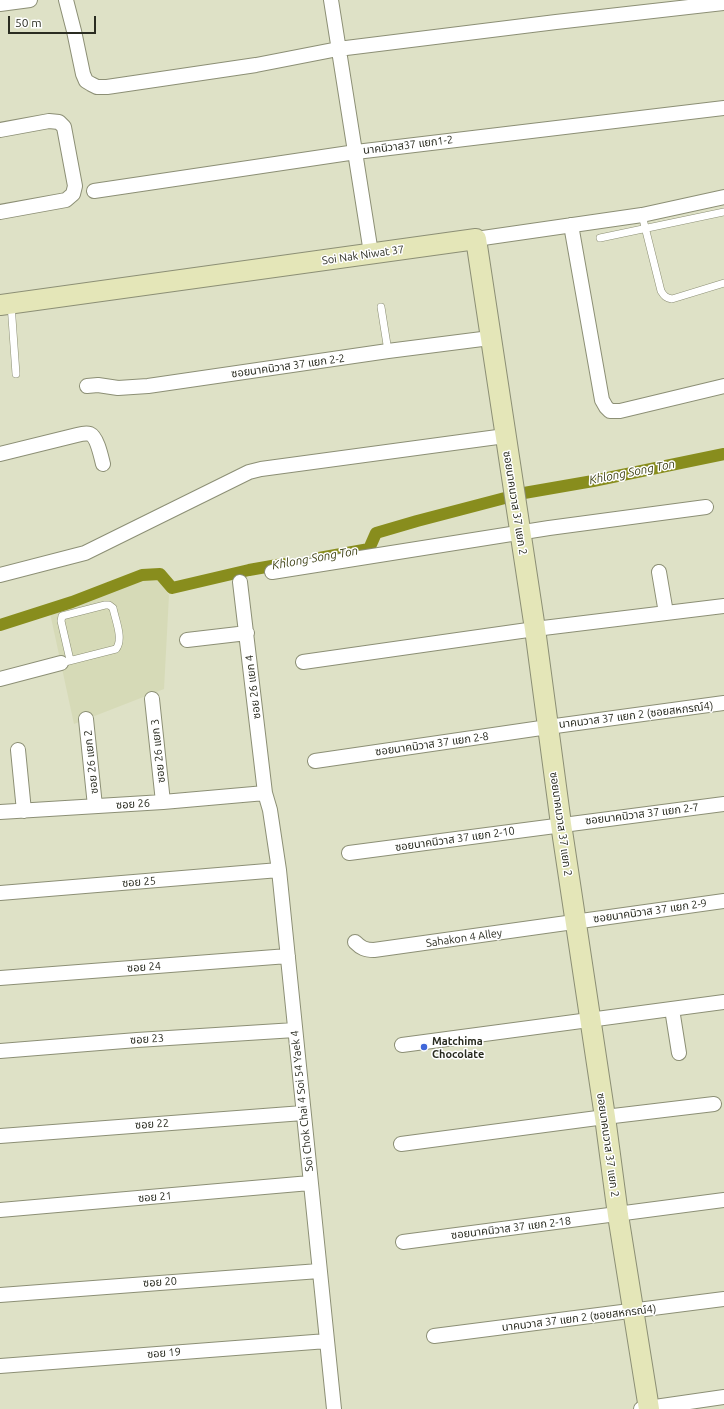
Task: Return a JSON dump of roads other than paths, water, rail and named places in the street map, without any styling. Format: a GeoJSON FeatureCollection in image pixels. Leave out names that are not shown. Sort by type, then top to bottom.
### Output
{"type":"FeatureCollection","features":[{"type":"Feature","properties":{"kind":"street"},"geometry":{"type":"LineString","coordinates":[[0,4],[30,0]]}},
{"type":"Feature","properties":{"kind":"street"},"geometry":{"type":"LineString","coordinates":[[66,0],[83,74],[86,81],[97,87],[107,87],[256,65],[338,49],[724,3]]}},
{"type":"Feature","properties":{"kind":"street"},"geometry":{"type":"LineString","coordinates":[[331,0],[371,254]]}},
{"type":"Feature","properties":{"kind":"street","name":"นาคนิวาส37 แยก1-2"},"geometry":{"type":"LineString","coordinates":[[94,191],[356,152],[724,108]]}},
{"type":"Feature","properties":{"kind":"street"},"geometry":{"type":"LineString","coordinates":[[0,130],[49,121],[59,122],[64,127],[74,186],[73,194],[66,200],[0,212]]}},
{"type":"Feature","properties":{"kind":"street","name":"Soi Nak Niwat 37"},"geometry":{"type":"LineString","coordinates":[[5,305],[571,225],[644,221],[724,196]]}},
{"type":"Feature","properties":{"kind":"street"},"geometry":{"type":"LineString","coordinates":[[571,225],[602,400],[606,407],[610,410],[620,411],[724,386]]}},
{"type":"Feature","properties":{"kind":"street","name":"ซอยนาคนวาส 37 แยก 2"},"geometry":{"type":"LineString","coordinates":[[476,239],[535,629],[561,824],[591,1020],[646,1409]]}},
{"type":"Feature","properties":{"kind":"street","name":"ซอยนาคนิวาส 37 แยก 2-2"},"geometry":{"type":"LineString","coordinates":[[87,386],[98,385],[118,388],[148,386],[388,351],[490,338]]}},
{"type":"Feature","properties":{"kind":"street"},"geometry":{"type":"LineString","coordinates":[[0,454],[77,435],[88,434],[93,436],[95,439],[103,464]]}},
{"type":"Feature","properties":{"kind":"street"},"geometry":{"type":"LineString","coordinates":[[0,575],[69,558],[90,551],[249,472],[350,456],[505,436]]}},
{"type":"Feature","properties":{"kind":"street"},"geometry":{"type":"LineString","coordinates":[[272,572],[548,528],[706,507]]}},
{"type":"Feature","properties":{"kind":"street"},"geometry":{"type":"LineString","coordinates":[[659,572],[666,612]]}},
{"type":"Feature","properties":{"kind":"street","name":"ซอย 26 แยก 4"},"geometry":{"type":"LineString","coordinates":[[240,582],[266,793]]}},
{"type":"Feature","properties":{"kind":"street"},"geometry":{"type":"LineString","coordinates":[[303,662],[535,629],[724,606]]}},
{"type":"Feature","properties":{"kind":"street"},"geometry":{"type":"LineString","coordinates":[[187,640],[247,633]]}},
{"type":"Feature","properties":{"kind":"street"},"geometry":{"type":"LineString","coordinates":[[0,679],[66,661]]}},
{"type":"Feature","properties":{"kind":"street","name":"ซอย 26 แยก 3"},"geometry":{"type":"LineString","coordinates":[[152,699],[163,802]]}},
{"type":"Feature","properties":{"kind":"street","name":"นาคนวาส 37 แยก 2 (ซอยสหกรณ์4)"},"geometry":{"type":"LineString","coordinates":[[548,726],[724,703]]}},
{"type":"Feature","properties":{"kind":"street","name":"ซอย 26 แยก 2"},"geometry":{"type":"LineString","coordinates":[[86,719],[95,806]]}},
{"type":"Feature","properties":{"kind":"street","name":"ซอยนาคนิวาส 37 แยก 2-8"},"geometry":{"type":"LineString","coordinates":[[315,761],[548,726]]}},
{"type":"Feature","properties":{"kind":"street"},"geometry":{"type":"LineString","coordinates":[[18,750],[24,811]]}},
{"type":"Feature","properties":{"kind":"street","name":"ซอย 26"},"geometry":{"type":"LineString","coordinates":[[0,812],[163,802],[266,793]]}},
{"type":"Feature","properties":{"kind":"street","name":"Soi Chok Chai 4 Soi 54 Yaek 4"},"geometry":{"type":"LineString","coordinates":[[266,793],[279,870],[334,1409]]}},
{"type":"Feature","properties":{"kind":"street","name":"ซอยนาคนิวาส 37 แยก 2-7"},"geometry":{"type":"LineString","coordinates":[[561,824],[724,804]]}},
{"type":"Feature","properties":{"kind":"street","name":"ซอยนาคนิวาส 37 แยก 2-10"},"geometry":{"type":"LineString","coordinates":[[349,853],[561,824]]}},
{"type":"Feature","properties":{"kind":"street","name":"ซอย 25"},"geometry":{"type":"LineString","coordinates":[[0,893],[279,870]]}},
{"type":"Feature","properties":{"kind":"street","name":"ซอยนาคนิวาส 37 แยก 2-9"},"geometry":{"type":"LineString","coordinates":[[576,922],[724,901]]}},
{"type":"Feature","properties":{"kind":"street","name":"Sahakon 4 Alley"},"geometry":{"type":"LineString","coordinates":[[354,942],[360,948],[374,950],[576,922]]}},
{"type":"Feature","properties":{"kind":"street","name":"ซอย 24"},"geometry":{"type":"LineString","coordinates":[[0,978],[288,956]]}},
{"type":"Feature","properties":{"kind":"street"},"geometry":{"type":"LineString","coordinates":[[402,1045],[724,1002]]}},
{"type":"Feature","properties":{"kind":"street"},"geometry":{"type":"LineString","coordinates":[[672,1009],[679,1053]]}},
{"type":"Feature","properties":{"kind":"street","name":"ซอย 23"},"geometry":{"type":"LineString","coordinates":[[0,1052],[137,1040],[295,1030]]}},
{"type":"Feature","properties":{"kind":"street"},"geometry":{"type":"LineString","coordinates":[[401,1144],[714,1104]]}},
{"type":"Feature","properties":{"kind":"street","name":"ซอย 22"},"geometry":{"type":"LineString","coordinates":[[0,1136],[303,1113]]}},
{"type":"Feature","properties":{"kind":"street","name":"ซอย 21"},"geometry":{"type":"LineString","coordinates":[[0,1210],[310,1183]]}},
{"type":"Feature","properties":{"kind":"street","name":"ซอยนาคนิวาส 37 แยก 2-18"},"geometry":{"type":"LineString","coordinates":[[403,1242],[724,1200]]}},
{"type":"Feature","properties":{"kind":"street","name":"ซอย 20"},"geometry":{"type":"LineString","coordinates":[[0,1295],[319,1270]]}},
{"type":"Feature","properties":{"kind":"street","name":"นาคนวาส 37 แยก 2 (ซอยสหกรณ์4)"},"geometry":{"type":"LineString","coordinates":[[434,1336],[632,1312],[724,1299]]}},
{"type":"Feature","properties":{"kind":"street","name":"ซอย 19"},"geometry":{"type":"LineString","coordinates":[[0,1366],[327,1340]]}},
{"type":"Feature","properties":{"kind":"street"},"geometry":{"type":"LineString","coordinates":[[646,1409],[724,1397]]}},
{"type":"Feature","properties":{"kind":"lane"},"geometry":{"type":"LineString","coordinates":[[600,238],[644,221],[724,212]]}},
{"type":"Feature","properties":{"kind":"lane"},"geometry":{"type":"LineString","coordinates":[[644,221],[661,291],[664,296],[672,299],[724,283]]}},
{"type":"Feature","properties":{"kind":"lane"},"geometry":{"type":"LineString","coordinates":[[5,305],[16,374]]}},
{"type":"Feature","properties":{"kind":"lane"},"geometry":{"type":"LineString","coordinates":[[381,307],[388,351]]}},
{"type":"Feature","properties":{"kind":"lane"},"geometry":{"type":"LineString","coordinates":[[104,605],[109,605],[113,608],[120,640],[119,646],[116,650],[66,661],[61,621],[62,616],[104,605]]}},
{"type":"Feature","properties":{"kind":"waterway","name":"Khlong Song Ton"},"geometry":{"type":"LineString","coordinates":[[319,558],[369,549],[376,533],[524,493],[593,481],[724,454]]}},
{"type":"Feature","properties":{"kind":"waterway","name":"Khlong Song Ton"},"geometry":{"type":"LineString","coordinates":[[0,625],[72,602],[142,575],[160,574],[172,588],[249,570],[283,564]]}},
{"type":"Feature","properties":{"kind":"place","name":"Matchima Chocolate"},"geometry":{"type":"Point","coordinates":[424,1047]}}]}
